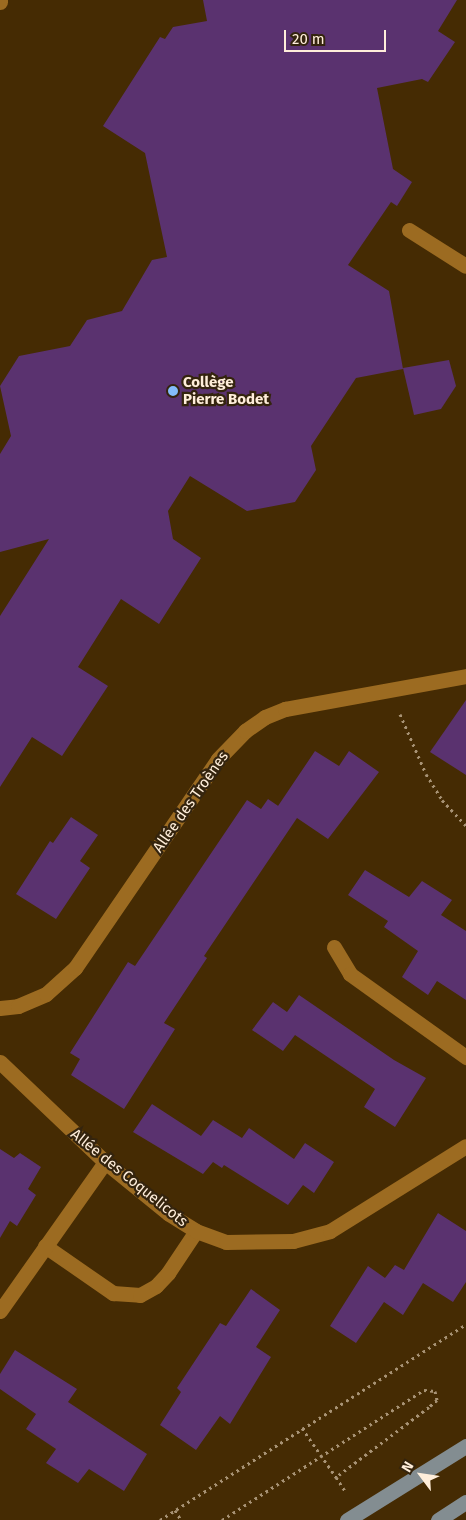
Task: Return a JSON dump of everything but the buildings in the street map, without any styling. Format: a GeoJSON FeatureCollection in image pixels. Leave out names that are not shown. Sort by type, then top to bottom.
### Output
{"type":"FeatureCollection","features":[{"type":"Feature","properties":{"kind":"main road"},"geometry":{"type":"LineString","coordinates":[[347,1520],[466,1446]]}},
{"type":"Feature","properties":{"kind":"main road"},"geometry":{"type":"LineString","coordinates":[[438,1520],[466,1502]]}},
{"type":"Feature","properties":{"kind":"street"},"geometry":{"type":"LineString","coordinates":[[409,230],[466,266]]}},
{"type":"Feature","properties":{"kind":"street","name":"Allée des Troènes"},"geometry":{"type":"LineString","coordinates":[[0,1008],[18,1006],[46,994],[75,968],[218,759],[244,730],[265,717],[285,709],[466,676]]}},
{"type":"Feature","properties":{"kind":"street"},"geometry":{"type":"LineString","coordinates":[[334,947],[350,974],[466,1057]]}},
{"type":"Feature","properties":{"kind":"street","name":"Allée des Coquelicots"},"geometry":{"type":"LineString","coordinates":[[0,1062],[105,1162],[169,1214],[196,1231],[226,1242],[262,1243],[293,1241],[330,1231],[466,1146]]}},
{"type":"Feature","properties":{"kind":"street"},"geometry":{"type":"LineString","coordinates":[[0,1311],[105,1162]]}},
{"type":"Feature","properties":{"kind":"street"},"geometry":{"type":"LineString","coordinates":[[45,1246],[113,1293],[140,1295],[156,1286],[168,1273],[196,1231]]}},
{"type":"Feature","properties":{"kind":"path"},"geometry":{"type":"LineString","coordinates":[[396,689],[401,719],[426,774],[442,800],[466,826]]}},
{"type":"Feature","properties":{"kind":"path"},"geometry":{"type":"LineString","coordinates":[[160,1520],[466,1324]]}},
{"type":"Feature","properties":{"kind":"path"},"geometry":{"type":"LineString","coordinates":[[222,1520],[424,1390],[435,1391],[437,1400],[429,1408],[336,1477]]}},
{"type":"Feature","properties":{"kind":"path"},"geometry":{"type":"LineString","coordinates":[[302,1428],[345,1491]]}},
{"type":"Feature","properties":{"kind":"path"},"geometry":{"type":"LineString","coordinates":[[175,1510],[181,1520]]}},
{"type":"Feature","properties":{"kind":"place","name":"Collège Pierre Bodet"},"geometry":{"type":"Point","coordinates":[173,391]}}]}
